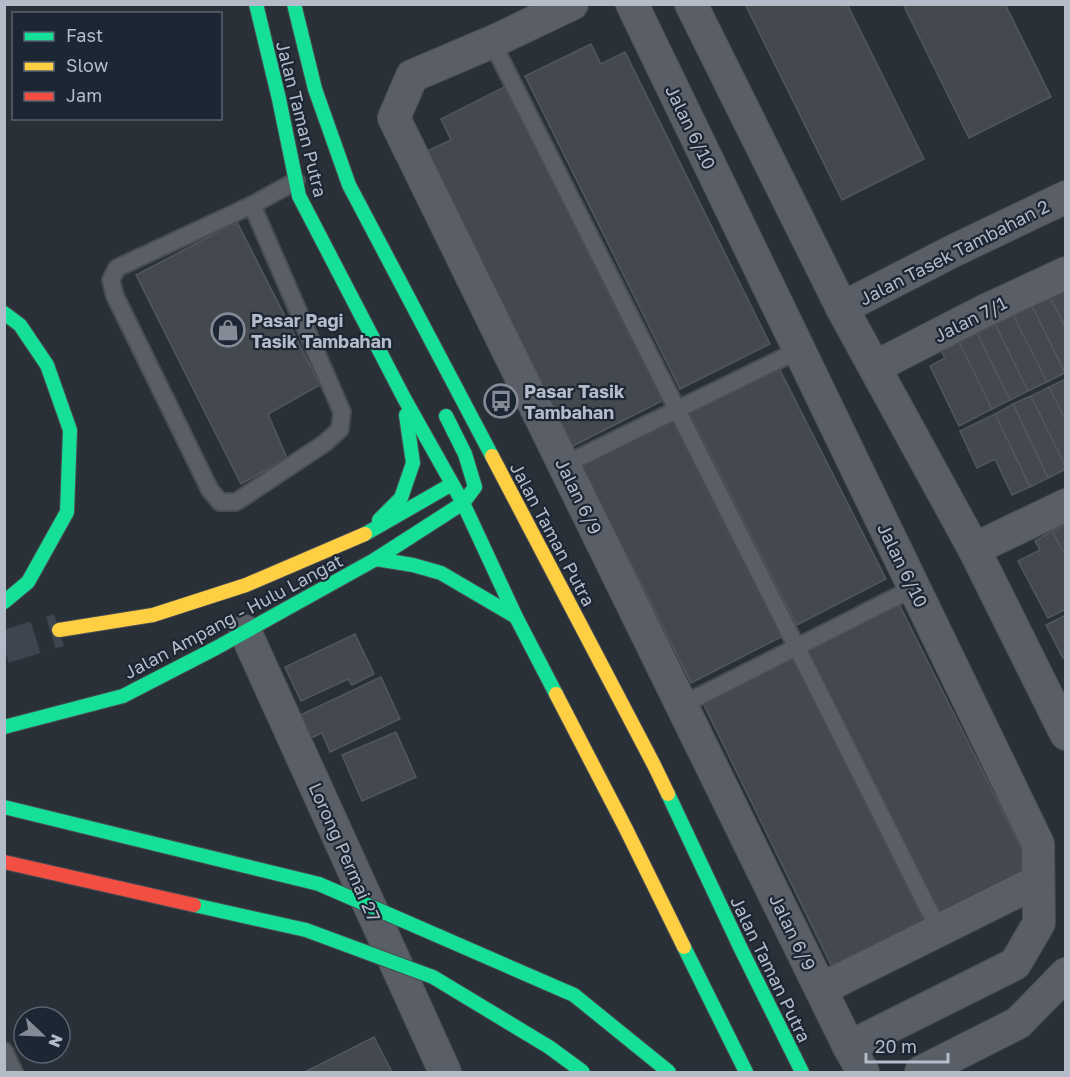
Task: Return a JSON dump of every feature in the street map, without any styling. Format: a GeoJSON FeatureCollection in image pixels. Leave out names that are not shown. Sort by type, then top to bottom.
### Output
{"type":"FeatureCollection","features":[{"type":"Feature","properties":{"kind":"main road","name":"Jalan Taman Putra"},"geometry":{"type":"LineString","coordinates":[[256,4],[299,196],[404,398],[463,503],[516,617],[626,829],[746,1072]]}},
{"type":"Feature","properties":{"kind":"main road","name":"Jalan Taman Putra"},"geometry":{"type":"LineString","coordinates":[[294,4],[315,89],[349,185],[654,765],[740,947],[809,1070]]}},
{"type":"Feature","properties":{"kind":"main road"},"geometry":{"type":"LineString","coordinates":[[349,185],[385,281]]}},
{"type":"Feature","properties":{"kind":"main road"},"geometry":{"type":"LineString","coordinates":[[4,313],[20,325],[47,365],[70,430],[67,512],[28,582],[4,602]]}},
{"type":"Feature","properties":{"kind":"main road"},"geometry":{"type":"LineString","coordinates":[[366,534],[400,498],[412,463],[404,398]]}},
{"type":"Feature","properties":{"kind":"main road"},"geometry":{"type":"LineString","coordinates":[[440,404],[465,454],[479,490]]}},
{"type":"Feature","properties":{"kind":"main road"},"geometry":{"type":"LineString","coordinates":[[452,484],[479,490]]}},
{"type":"Feature","properties":{"kind":"main road","name":"Jalan Ampang - Hulu Langat"},"geometry":{"type":"LineString","coordinates":[[59,630],[153,615],[246,585],[366,534],[452,484]]}},
{"type":"Feature","properties":{"kind":"main road"},"geometry":{"type":"LineString","coordinates":[[463,503],[479,490]]}},
{"type":"Feature","properties":{"kind":"main road","name":"Jalan Ampang - Hulu Langat"},"geometry":{"type":"LineString","coordinates":[[4,727],[123,696],[376,559],[463,503]]}},
{"type":"Feature","properties":{"kind":"main road"},"geometry":{"type":"LineString","coordinates":[[376,559],[413,565],[441,573],[516,617]]}},
{"type":"Feature","properties":{"kind":"main road"},"geometry":{"type":"LineString","coordinates":[[624,738],[654,765]]}},
{"type":"Feature","properties":{"kind":"main road"},"geometry":{"type":"LineString","coordinates":[[4,807],[319,884],[574,995],[669,1072]]}},
{"type":"Feature","properties":{"kind":"main road"},"geometry":{"type":"LineString","coordinates":[[4,862],[306,930],[433,977],[549,1047],[583,1072]]}},
{"type":"Feature","properties":{"kind":"street","name":"Jalan 6/9"},"geometry":{"type":"LineString","coordinates":[[573,4],[412,76],[394,118],[856,1060]]}},
{"type":"Feature","properties":{"kind":"street","name":"Jalan 6/10"},"geometry":{"type":"LineString","coordinates":[[632,4],[1038,844],[1039,923],[1015,964],[856,1060]]}},
{"type":"Feature","properties":{"kind":"street"},"geometry":{"type":"LineString","coordinates":[[691,4],[842,308],[974,549],[1065,734]]}},
{"type":"Feature","properties":{"kind":"street","name":"Jalan Tasek Tambahan 2"},"geometry":{"type":"LineString","coordinates":[[842,308],[1065,197]]}},
{"type":"Feature","properties":{"kind":"street","name":"Jalan 7/1"},"geometry":{"type":"LineString","coordinates":[[875,367],[982,312],[1065,273]]}},
{"type":"Feature","properties":{"kind":"street"},"geometry":{"type":"LineString","coordinates":[[974,549],[1065,505]]}},
{"type":"Feature","properties":{"kind":"street","name":"Lorong Permai 27"},"geometry":{"type":"LineString","coordinates":[[245,631],[445,1072]]}},
{"type":"Feature","properties":{"kind":"street"},"geometry":{"type":"LineString","coordinates":[[821,989],[1038,881]]}},
{"type":"Feature","properties":{"kind":"street"},"geometry":{"type":"LineString","coordinates":[[921,1072],[1018,1023],[1065,974]]}},
{"type":"Feature","properties":{"kind":"lane"},"geometry":{"type":"LineString","coordinates":[[492,42],[939,930]]}},
{"type":"Feature","properties":{"kind":"lane"},"geometry":{"type":"LineString","coordinates":[[252,205],[342,412],[339,429],[325,443],[236,502],[220,502],[210,490],[115,296],[111,280],[117,268],[252,205],[296,181]]}},
{"type":"Feature","properties":{"kind":"lane"},"geometry":{"type":"LineString","coordinates":[[564,465],[799,350]]}},
{"type":"Feature","properties":{"kind":"lane"},"geometry":{"type":"LineString","coordinates":[[682,705],[914,588]]}},
{"type":"Feature","properties":{"kind":"lane"},"geometry":{"type":"LineString","coordinates":[[4,1051],[14,1072]]}},
{"type":"Feature","properties":{"kind":"building"},"geometry":{"type":"Polygon","coordinates":[[[745,4],[847,4],[924,159],[842,200],[745,4]]]}},
{"type":"Feature","properties":{"kind":"building"},"geometry":{"type":"Polygon","coordinates":[[[903,4],[1005,4],[1051,97],[969,138],[903,4]]]}},
{"type":"Feature","properties":{"kind":"building"},"geometry":{"type":"Polygon","coordinates":[[[591,44],[601,64],[625,52],[770,344],[680,389],[525,76],[591,44]]]}},
{"type":"Feature","properties":{"kind":"building"},"geometry":{"type":"Polygon","coordinates":[[[510,84],[666,399],[573,446],[427,151],[451,140],[441,119],[510,84]]]}},
{"type":"Feature","properties":{"kind":"building","name":"Pasar Pagi Tasik Tambahan"},"geometry":{"type":"Polygon","coordinates":[[[237,222],[320,385],[268,414],[287,458],[241,484],[136,275],[237,222]]]}},
{"type":"Feature","properties":{"kind":"building"},"geometry":{"type":"Polygon","coordinates":[[[1066,289],[1066,329],[1050,297],[1066,289]]]}},
{"type":"Feature","properties":{"kind":"building"},"geometry":{"type":"Polygon","coordinates":[[[1050,297],[1066,329],[1065,373],[1032,306],[1050,297]]]}},
{"type":"Feature","properties":{"kind":"building"},"geometry":{"type":"Polygon","coordinates":[[[1032,306],[1065,373],[1047,382],[1013,315],[1032,306]]]}},
{"type":"Feature","properties":{"kind":"building"},"geometry":{"type":"Polygon","coordinates":[[[1013,315],[1047,382],[1028,391],[995,324],[1013,315]]]}},
{"type":"Feature","properties":{"kind":"building"},"geometry":{"type":"Polygon","coordinates":[[[995,324],[1028,391],[1010,400],[977,333],[995,324]]]}},
{"type":"Feature","properties":{"kind":"building"},"geometry":{"type":"Polygon","coordinates":[[[977,333],[1010,400],[992,409],[959,342],[977,333]]]}},
{"type":"Feature","properties":{"kind":"building"},"geometry":{"type":"Polygon","coordinates":[[[959,342],[992,409],[959,426],[930,366],[945,358],[941,351],[959,342]]]}},
{"type":"Feature","properties":{"kind":"building"},"geometry":{"type":"Polygon","coordinates":[[[777,364],[886,579],[797,625],[688,410],[777,364]]]}},
{"type":"Feature","properties":{"kind":"building"},"geometry":{"type":"Polygon","coordinates":[[[1066,379],[1066,421],[1049,387],[1066,379]]]}},
{"type":"Feature","properties":{"kind":"building"},"geometry":{"type":"Polygon","coordinates":[[[1049,387],[1066,421],[1066,468],[1031,396],[1049,387]]]}},
{"type":"Feature","properties":{"kind":"building"},"geometry":{"type":"Polygon","coordinates":[[[1031,396],[1066,468],[1048,478],[1013,404],[1031,396]]]}},
{"type":"Feature","properties":{"kind":"building"},"geometry":{"type":"Polygon","coordinates":[[[1013,404],[1048,478],[1030,487],[995,414],[1013,404]]]}},
{"type":"Feature","properties":{"kind":"building"},"geometry":{"type":"Polygon","coordinates":[[[995,414],[1030,487],[1012,495],[995,459],[977,468],[960,431],[995,414]]]}},
{"type":"Feature","properties":{"kind":"building"},"geometry":{"type":"Polygon","coordinates":[[[671,418],[781,637],[691,683],[581,464],[671,418]]]}},
{"type":"Feature","properties":{"kind":"building"},"geometry":{"type":"Polygon","coordinates":[[[1066,524],[1066,557],[1052,531],[1066,524]]]}},
{"type":"Feature","properties":{"kind":"building"},"geometry":{"type":"Polygon","coordinates":[[[1052,531],[1066,557],[1066,609],[1048,618],[1018,561],[1040,550],[1035,541],[1052,531]]]}},
{"type":"Feature","properties":{"kind":"building"},"geometry":{"type":"Polygon","coordinates":[[[897,600],[1031,868],[937,915],[803,647],[897,600]]]}},
{"type":"Feature","properties":{"kind":"building"},"geometry":{"type":"Polygon","coordinates":[[[1066,615],[1066,657],[1063,658],[1046,625],[1066,615]]]}},
{"type":"Feature","properties":{"kind":"building"},"geometry":{"type":"Polygon","coordinates":[[[355,634],[374,674],[352,685],[348,679],[301,701],[285,667],[355,634]]]}},
{"type":"Feature","properties":{"kind":"building"},"geometry":{"type":"Polygon","coordinates":[[[792,654],[925,924],[833,969],[701,699],[792,654]]]}},
{"type":"Feature","properties":{"kind":"building"},"geometry":{"type":"Polygon","coordinates":[[[381,677],[400,719],[330,752],[322,733],[309,739],[298,716],[381,677]]]}},
{"type":"Feature","properties":{"kind":"building"},"geometry":{"type":"Polygon","coordinates":[[[396,732],[416,777],[362,801],[342,755],[396,732]]]}},
{"type":"Feature","properties":{"kind":"building"},"geometry":{"type":"Polygon","coordinates":[[[374,1037],[392,1072],[305,1072],[374,1037]]]}},
{"type":"Feature","properties":{"kind":"tunnel"},"geometry":{"type":"LineString","coordinates":[[4,647],[59,630]]}},
{"type":"Feature","properties":{"kind":"traffic: fast"},"geometry":{"type":"LineString","coordinates":[[256,4],[299,196],[404,398],[463,503],[516,617],[556,694]]}},
{"type":"Feature","properties":{"kind":"traffic: fast"},"geometry":{"type":"LineString","coordinates":[[294,4],[315,89],[349,185],[492,456]]}},
{"type":"Feature","properties":{"kind":"traffic: fast"},"geometry":{"type":"LineString","coordinates":[[4,313],[20,325],[47,365],[70,430],[67,512],[28,582],[4,602]]}},
{"type":"Feature","properties":{"kind":"traffic: fast"},"geometry":{"type":"LineString","coordinates":[[379,520],[401,498],[413,463],[406,415]]}},
{"type":"Feature","properties":{"kind":"traffic: fast"},"geometry":{"type":"LineString","coordinates":[[4,727],[123,696],[216,648],[376,559],[463,503],[475,487],[465,454],[446,416]]}},
{"type":"Feature","properties":{"kind":"traffic: fast"},"geometry":{"type":"LineString","coordinates":[[365,534],[452,484]]}},
{"type":"Feature","properties":{"kind":"traffic: fast"},"geometry":{"type":"LineString","coordinates":[[376,559],[413,565],[441,573],[516,617]]}},
{"type":"Feature","properties":{"kind":"traffic: fast"},"geometry":{"type":"LineString","coordinates":[[668,794],[802,1072]]}},
{"type":"Feature","properties":{"kind":"traffic: fast"},"geometry":{"type":"LineString","coordinates":[[4,807],[319,884]]}},
{"type":"Feature","properties":{"kind":"traffic: fast"},"geometry":{"type":"LineString","coordinates":[[319,884],[574,995],[669,1072]]}},
{"type":"Feature","properties":{"kind":"traffic: fast"},"geometry":{"type":"LineString","coordinates":[[194,905],[306,930]]}},
{"type":"Feature","properties":{"kind":"traffic: fast"},"geometry":{"type":"LineString","coordinates":[[306,930],[433,977],[549,1047],[583,1072]]}},
{"type":"Feature","properties":{"kind":"traffic: fast"},"geometry":{"type":"LineString","coordinates":[[684,947],[746,1072]]}},
{"type":"Feature","properties":{"kind":"traffic: slow"},"geometry":{"type":"LineString","coordinates":[[492,456],[668,794]]}},
{"type":"Feature","properties":{"kind":"traffic: slow"},"geometry":{"type":"LineString","coordinates":[[59,630],[153,615],[246,585],[365,534]]}},
{"type":"Feature","properties":{"kind":"traffic: slow"},"geometry":{"type":"LineString","coordinates":[[556,694],[684,947]]}},
{"type":"Feature","properties":{"kind":"traffic: jam"},"geometry":{"type":"LineString","coordinates":[[4,862],[194,905]]}},
{"type":"Feature","properties":{"kind":"place","name":"Pasar Pagi Tasik Tambahan"},"geometry":{"type":"Point","coordinates":[228,330]}},
{"type":"Feature","properties":{"kind":"place","name":"Pasar Tasik Tambahan"},"geometry":{"type":"Point","coordinates":[501,401]}}]}
